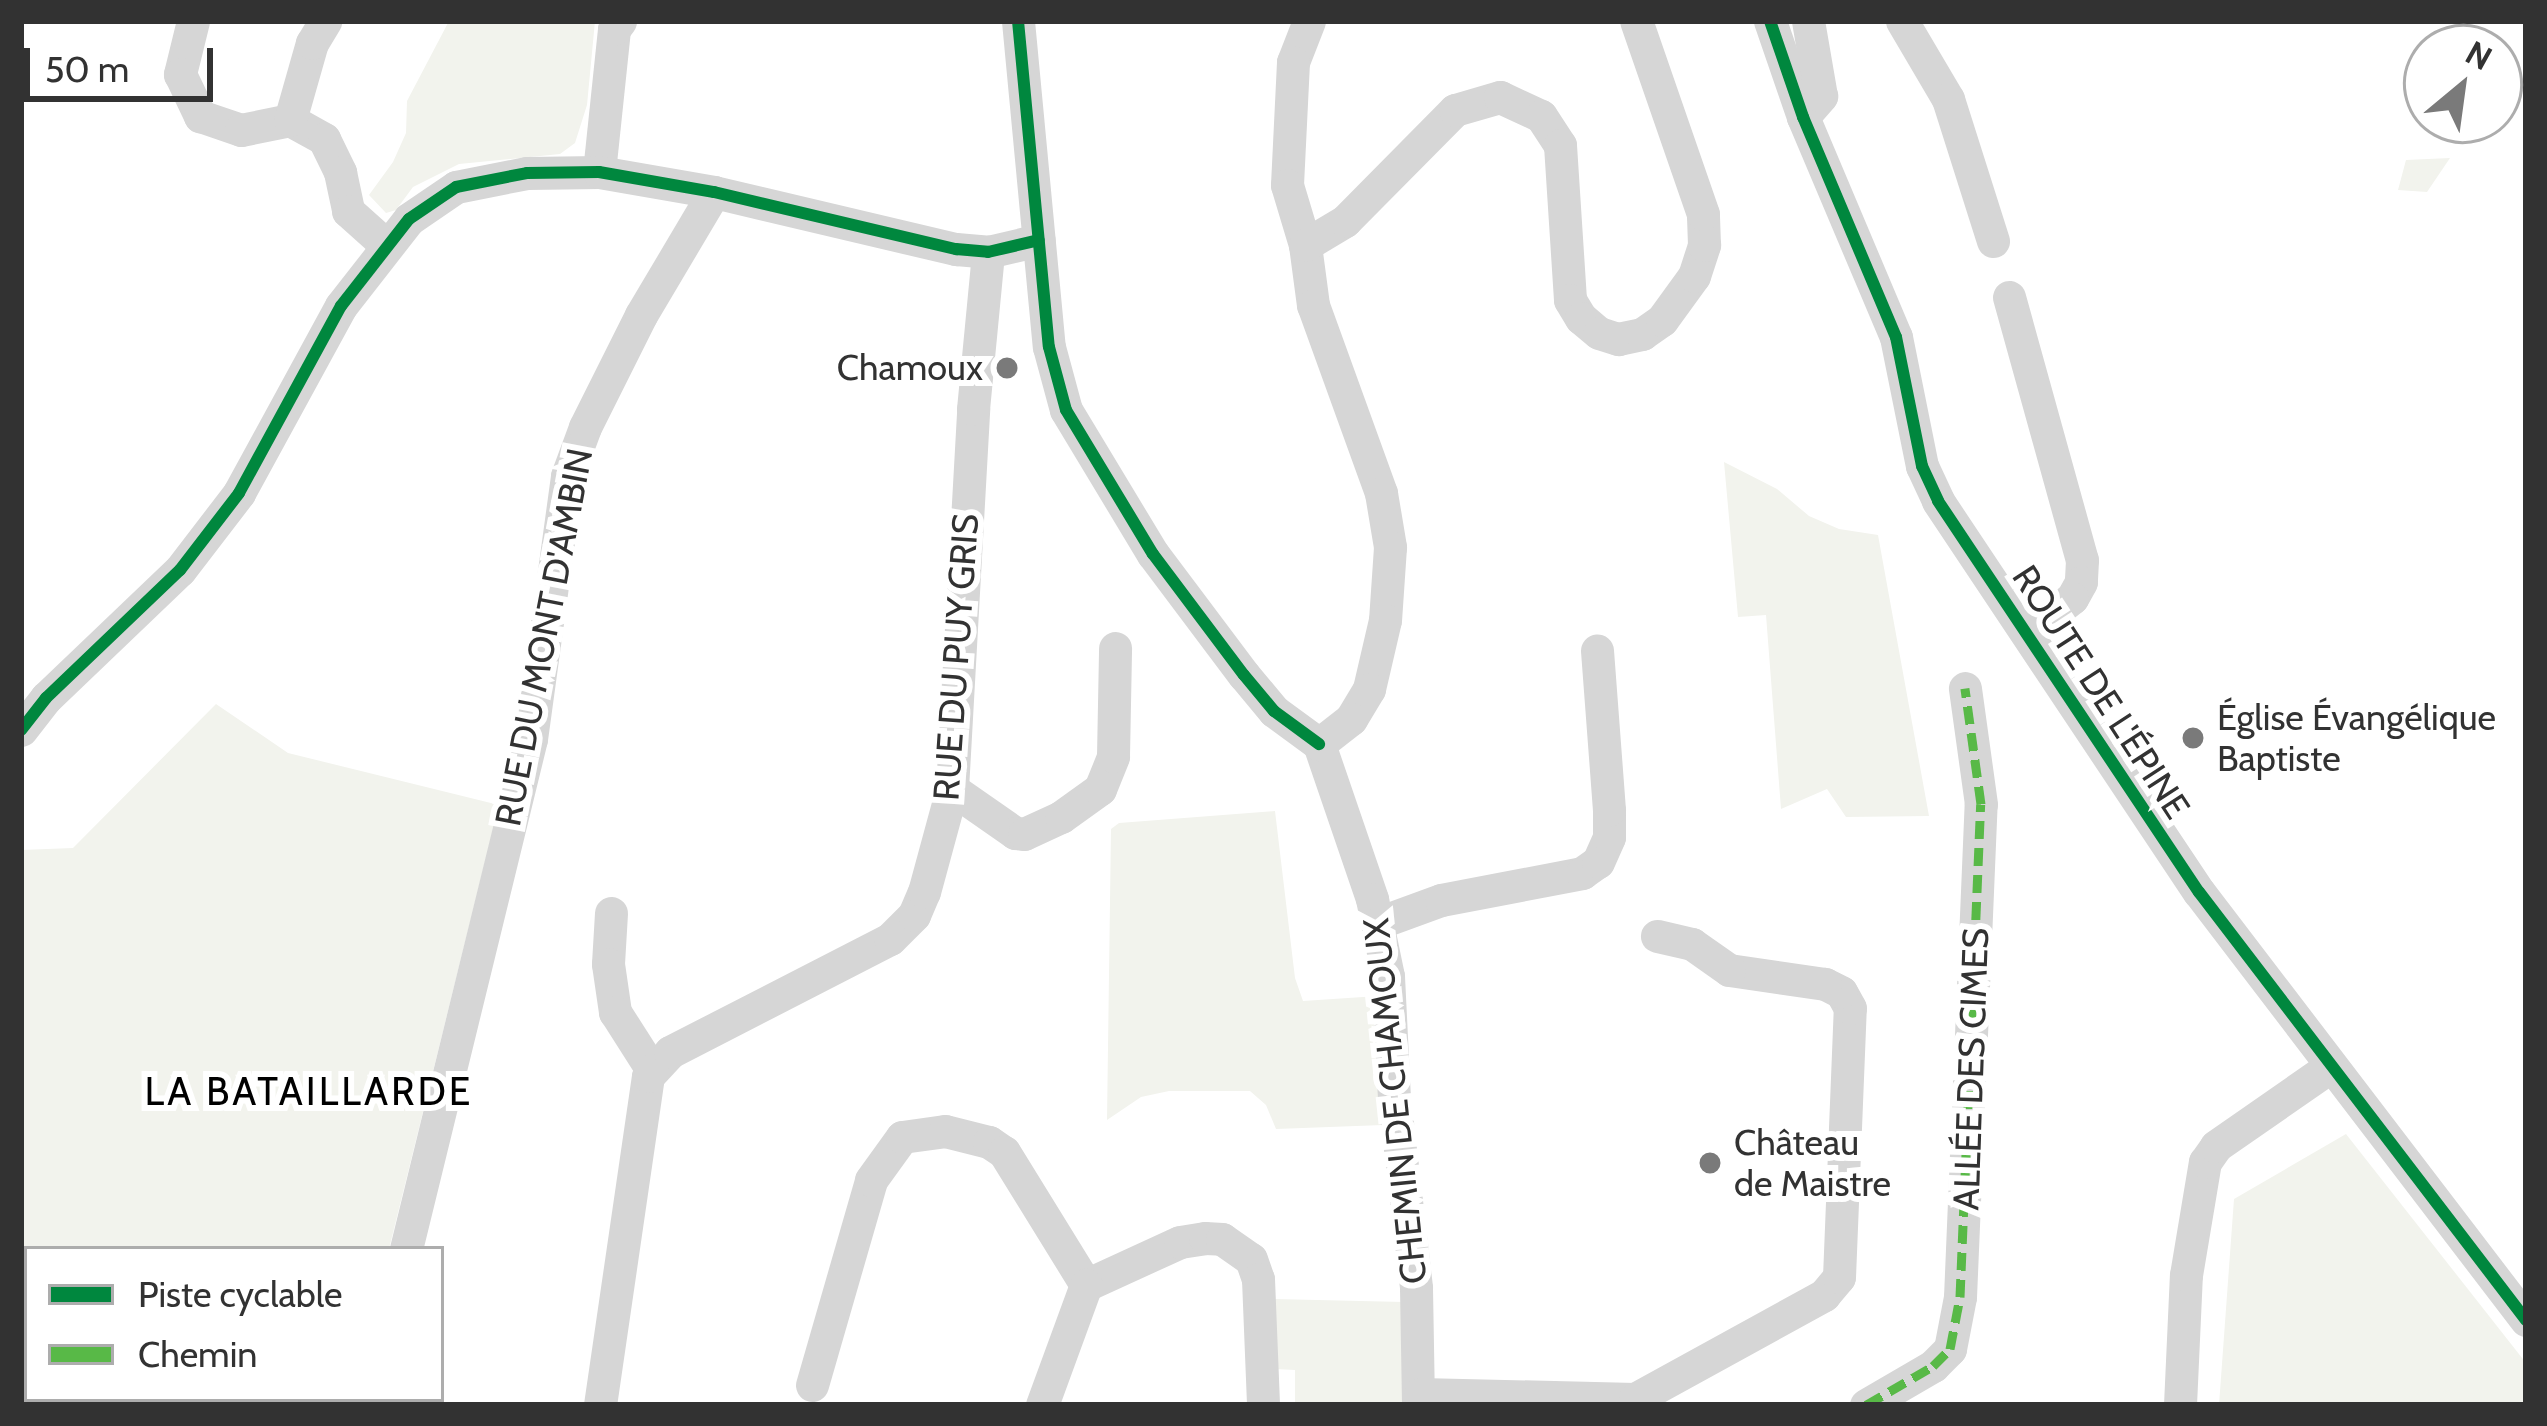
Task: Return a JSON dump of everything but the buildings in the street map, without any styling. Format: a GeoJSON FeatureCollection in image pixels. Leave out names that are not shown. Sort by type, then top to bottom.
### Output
{"type":"FeatureCollection","features":[{"type":"Feature","properties":{"kind":"street"},"geometry":{"type":"LineString","coordinates":[[193,21],[180,74],[200,116],[241,130],[290,120],[324,139],[340,172],[348,211],[386,244]]}},
{"type":"Feature","properties":{"kind":"street"},"geometry":{"type":"LineString","coordinates":[[290,120],[313,43],[325,21]]}},
{"type":"Feature","properties":{"kind":"street"},"geometry":{"type":"LineString","coordinates":[[599,172],[614,29],[620,21]]}},
{"type":"Feature","properties":{"kind":"street"},"geometry":{"type":"LineString","coordinates":[[1018,21],[1048,347],[1080,439],[1153,554],[1244,675],[1274,711],[1319,744],[1352,719],[1369,689],[1384,620],[1390,547],[1381,493],[1313,304],[1305,245],[1287,185],[1293,62],[1309,21]]}},
{"type":"Feature","properties":{"kind":"street"},"geometry":{"type":"LineString","coordinates":[[1305,245],[1345,221],[1455,110],[1500,97],[1541,116],[1560,145],[1570,300],[1599,334],[1618,339],[1642,334],[1662,320],[1694,276],[1703,245],[1703,214],[1636,21]]}},
{"type":"Feature","properties":{"kind":"street","name":"ROUTE DE L'ÉPINE"},"geometry":{"type":"LineString","coordinates":[[1770,21],[1803,117],[1896,337],[1922,466],[1938,501],[2198,892],[2526,1320]]}},
{"type":"Feature","properties":{"kind":"street"},"geometry":{"type":"LineString","coordinates":[[1803,117],[1821,96],[1808,21]]}},
{"type":"Feature","properties":{"kind":"street"},"geometry":{"type":"LineString","coordinates":[[1902,21],[1968,126],[1993,241]]}},
{"type":"Feature","properties":{"kind":"street"},"geometry":{"type":"LineString","coordinates":[[21,730],[46,698],[180,569],[239,493],[341,306],[386,244],[428,203],[456,188],[527,173],[599,172],[714,192],[923,244],[988,252],[1039,240]]}},
{"type":"Feature","properties":{"kind":"street","name":"RUE DU MONT D'AMBIN"},"geometry":{"type":"LineString","coordinates":[[407,1246],[531,739],[567,476],[584,427],[641,314],[714,192]]}},
{"type":"Feature","properties":{"kind":"street","name":"RUE DU PUY GRIS"},"geometry":{"type":"LineString","coordinates":[[652,1070],[670,1052],[903,931],[924,892],[952,789],[973,409],[988,252]]}},
{"type":"Feature","properties":{"kind":"street"},"geometry":{"type":"LineString","coordinates":[[2009,298],[2082,560],[2081,582],[2072,598],[2029,632]]}},
{"type":"Feature","properties":{"kind":"street"},"geometry":{"type":"LineString","coordinates":[[973,409],[996,439]]}},
{"type":"Feature","properties":{"kind":"street"},"geometry":{"type":"LineString","coordinates":[[952,789],[1015,833],[1024,834],[1061,817],[1100,789],[1113,756],[1115,648]]}},
{"type":"Feature","properties":{"kind":"street"},"geometry":{"type":"LineString","coordinates":[[1378,923],[1441,900],[1582,873],[1598,862],[1609,837],[1610,810],[1597,650]]}},
{"type":"Feature","properties":{"kind":"street","name":"ALLÉE DES CIMES"},"geometry":{"type":"LineString","coordinates":[[1866,1405],[1934,1366],[1950,1349],[1956,1326],[1982,804],[1965,688]]}},
{"type":"Feature","properties":{"kind":"street","name":"CHEMIN DE CHAMOUX"},"geometry":{"type":"LineString","coordinates":[[1319,744],[1378,923],[1388,976],[1394,1097],[1416,1288],[1419,1400]]}},
{"type":"Feature","properties":{"kind":"street"},"geometry":{"type":"LineString","coordinates":[[600,1405],[642,1093],[652,1070],[615,1012],[608,964],[611,913]]}},
{"type":"Feature","properties":{"kind":"street"},"geometry":{"type":"LineString","coordinates":[[1419,1400],[1635,1399],[1824,1295],[1838,1276],[1850,1008],[1841,992],[1825,984],[1729,970],[1692,944],[1658,936]]}},
{"type":"Feature","properties":{"kind":"street"},"geometry":{"type":"LineString","coordinates":[[2180,1405],[2186,1275],[2205,1162],[2216,1146],[2331,1066]]}},
{"type":"Feature","properties":{"kind":"street"},"geometry":{"type":"LineString","coordinates":[[812,1385],[860,1207],[902,1137],[945,1131],[989,1142],[1004,1152],[1086,1285]]}},
{"type":"Feature","properties":{"kind":"street"},"geometry":{"type":"LineString","coordinates":[[1042,1405],[1086,1285],[1180,1242],[1222,1239],[1251,1259],[1258,1279],[1263,1405]]}},
{"type":"Feature","properties":{"kind":"shaded area"},"geometry":{"type":"Polygon","coordinates":[[[449,21],[595,21],[587,105],[575,143],[560,154],[459,164],[413,187],[396,210],[386,213],[369,195],[393,162],[406,133],[407,101],[449,21]]]}},
{"type":"Feature","properties":{"kind":"shaded area"},"geometry":{"type":"Polygon","coordinates":[[[2450,158],[2427,192],[2398,190],[2406,160],[2450,158]]]}},
{"type":"Feature","properties":{"kind":"shaded area"},"geometry":{"type":"Polygon","coordinates":[[[1724,462],[1777,489],[1809,516],[1839,529],[1878,535],[1929,816],[1846,817],[1827,789],[1781,809],[1766,615],[1738,617],[1724,462]]]}},
{"type":"Feature","properties":{"kind":"shaded area"},"geometry":{"type":"Polygon","coordinates":[[[216,704],[288,753],[499,805],[390,1246],[24,1246],[24,1402],[350,1405],[21,1405],[21,850],[73,848],[216,704]]]}},
{"type":"Feature","properties":{"kind":"shaded area"},"geometry":{"type":"Polygon","coordinates":[[[1275,811],[1295,978],[1303,1001],[1378,996],[1383,1125],[1276,1129],[1266,1105],[1250,1091],[1169,1091],[1141,1097],[1107,1120],[1111,829],[1119,823],[1275,811]]]}},
{"type":"Feature","properties":{"kind":"shaded area"},"geometry":{"type":"Polygon","coordinates":[[[2346,1134],[2526,1363],[2526,1405],[2219,1405],[2234,1199],[2346,1134]]]}},
{"type":"Feature","properties":{"kind":"shaded area"},"geometry":{"type":"Polygon","coordinates":[[[1274,1299],[1404,1302],[1402,1405],[1295,1405],[1295,1370],[1275,1369],[1274,1299]]]}},
{"type":"Feature","properties":{"kind":"marked path"},"geometry":{"type":"LineString","coordinates":[[1866,1405],[1933,1366],[1950,1349],[1960,1297],[1981,804],[1965,688]]}},
{"type":"Feature","properties":{"kind":"cycle path"},"geometry":{"type":"LineString","coordinates":[[1018,21],[1049,347],[1066,410],[1153,554],[1244,675],[1274,711],[1319,744]]}},
{"type":"Feature","properties":{"kind":"cycle path"},"geometry":{"type":"LineString","coordinates":[[1770,21],[1803,117],[1896,337],[1922,466],[1938,501],[2199,892],[2526,1320]]}},
{"type":"Feature","properties":{"kind":"cycle path"},"geometry":{"type":"LineString","coordinates":[[21,730],[46,698],[180,570],[239,493],[341,306],[409,219],[456,187],[527,173],[599,172],[714,192],[956,249],[988,252],[1039,240]]}},
{"type":"Feature","properties":{"kind":"place","name":"Chamoux"},"geometry":{"type":"Point","coordinates":[1007,368]}},
{"type":"Feature","properties":{"kind":"place","name":"Église Évangélique Baptiste"},"geometry":{"type":"Point","coordinates":[2193,738]}},
{"type":"Feature","properties":{"kind":"place","name":"Château de Maistre"},"geometry":{"type":"Point","coordinates":[1710,1163]}},
{"type":"Feature","properties":{"kind":"district","name":"LA BATAILLARDE"},"geometry":{"type":"Point","coordinates":[309,1091]}}]}
